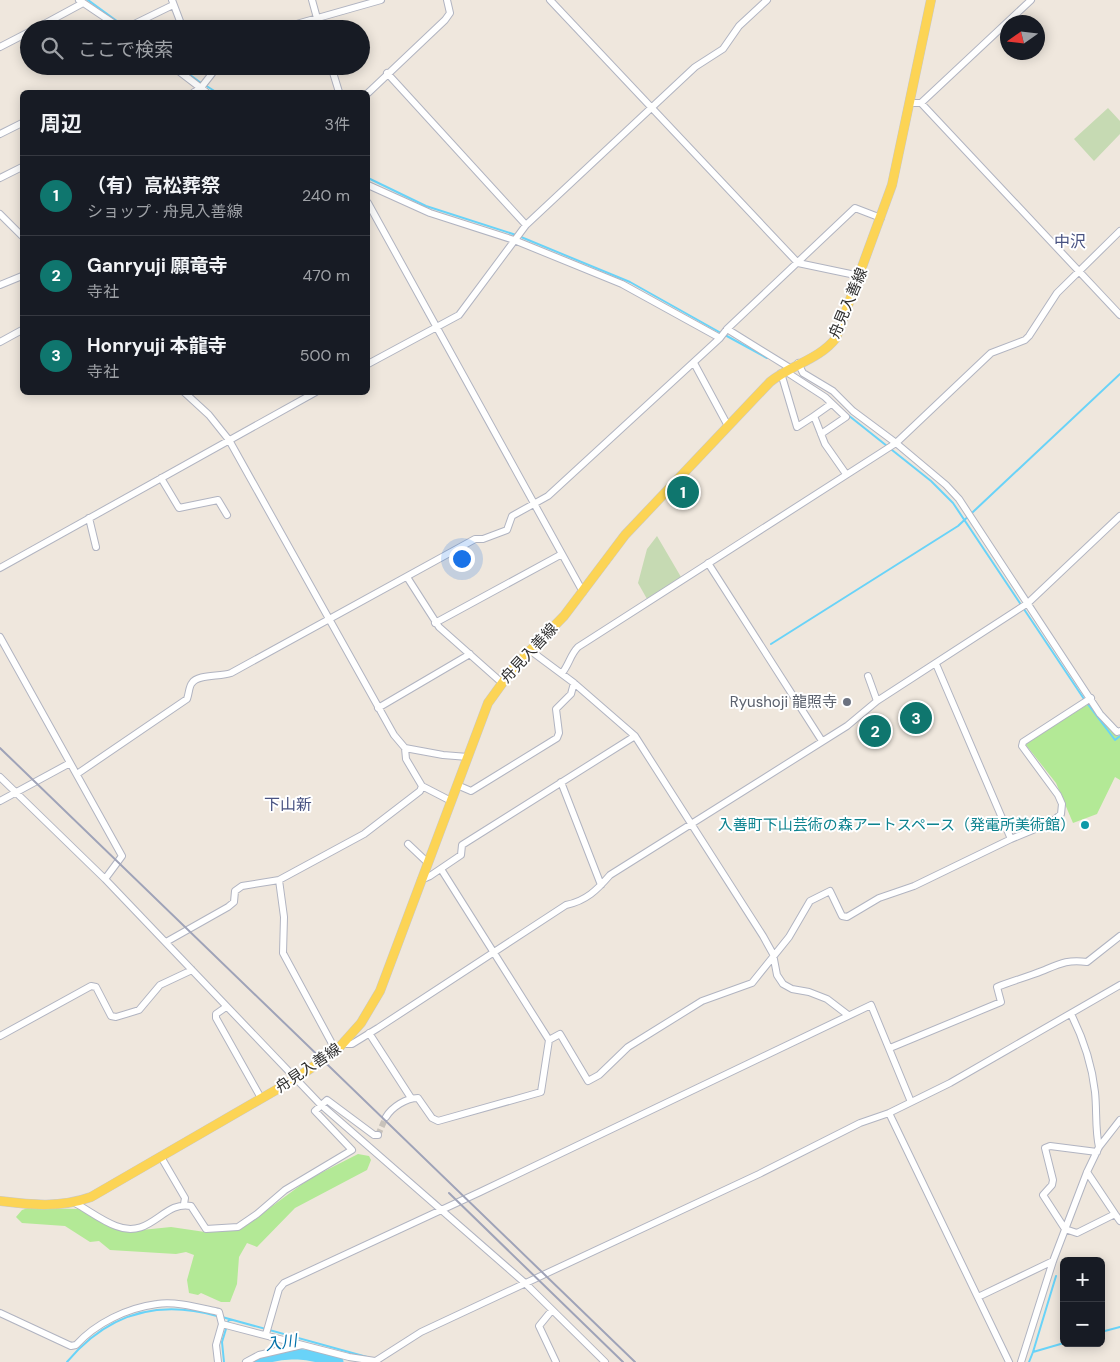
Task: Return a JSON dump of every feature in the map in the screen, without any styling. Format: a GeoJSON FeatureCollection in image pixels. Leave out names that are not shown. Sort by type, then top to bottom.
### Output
{"type":"FeatureCollection","features":[{"type":"Feature","properties":{"kind":"main road","name":"舟見入善線"},"geometry":{"type":"LineString","coordinates":[[0,1201],[42,1206],[75,1203],[91,1197],[295,1079],[336,1051],[361,1024],[380,992],[488,703],[501,682],[564,616],[625,535],[728,426],[788,369],[824,351],[836,338],[892,185],[931,0]]}},
{"type":"Feature","properties":{"kind":"street"},"geometry":{"type":"LineString","coordinates":[[312,0],[317,18]]}},
{"type":"Feature","properties":{"kind":"street"},"geometry":{"type":"LineString","coordinates":[[310,20],[381,0]]}},
{"type":"Feature","properties":{"kind":"street"},"geometry":{"type":"LineString","coordinates":[[370,91],[445,20],[450,13],[447,0]]}},
{"type":"Feature","properties":{"kind":"street"},"geometry":{"type":"LineString","coordinates":[[550,0],[798,263],[860,276]]}},
{"type":"Feature","properties":{"kind":"street"},"geometry":{"type":"LineString","coordinates":[[370,363],[459,315],[526,224],[695,67],[723,49],[739,26],[767,0]]}},
{"type":"Feature","properties":{"kind":"street"},"geometry":{"type":"LineString","coordinates":[[910,103],[921,103],[1031,0]]}},
{"type":"Feature","properties":{"kind":"street"},"geometry":{"type":"LineString","coordinates":[[50,20],[81,2],[109,20]]}},
{"type":"Feature","properties":{"kind":"street"},"geometry":{"type":"LineString","coordinates":[[140,20],[172,3],[179,20]]}},
{"type":"Feature","properties":{"kind":"street"},"geometry":{"type":"LineString","coordinates":[[0,48],[20,37]]}},
{"type":"Feature","properties":{"kind":"street"},"geometry":{"type":"LineString","coordinates":[[389,71],[526,224]]}},
{"type":"Feature","properties":{"kind":"street"},"geometry":{"type":"LineString","coordinates":[[181,75],[196,90]]}},
{"type":"Feature","properties":{"kind":"street"},"geometry":{"type":"LineString","coordinates":[[198,90],[211,75]]}},
{"type":"Feature","properties":{"kind":"street"},"geometry":{"type":"LineString","coordinates":[[334,75],[338,90]]}},
{"type":"Feature","properties":{"kind":"street"},"geometry":{"type":"LineString","coordinates":[[921,103],[1120,314]]}},
{"type":"Feature","properties":{"kind":"street"},"geometry":{"type":"LineString","coordinates":[[0,134],[20,124]]}},
{"type":"Feature","properties":{"kind":"street"},"geometry":{"type":"LineString","coordinates":[[0,178],[20,168]]}},
{"type":"Feature","properties":{"kind":"street"},"geometry":{"type":"LineString","coordinates":[[370,186],[430,213],[514,240],[622,284],[720,338]]}},
{"type":"Feature","properties":{"kind":"street"},"geometry":{"type":"LineString","coordinates":[[370,207],[583,592]]}},
{"type":"Feature","properties":{"kind":"street"},"geometry":{"type":"LineString","coordinates":[[77,774],[187,698],[191,683],[200,676],[221,677],[231,674],[475,539],[483,539],[508,530],[512,516],[536,505],[548,496],[606,445],[855,208],[881,218]]}},
{"type":"Feature","properties":{"kind":"street"},"geometry":{"type":"LineString","coordinates":[[0,214],[20,234]]}},
{"type":"Feature","properties":{"kind":"street"},"geometry":{"type":"LineString","coordinates":[[562,673],[569,666],[572,653],[578,647],[896,442],[991,353],[1024,340],[1029,336],[1056,293],[1120,231]]}},
{"type":"Feature","properties":{"kind":"street"},"geometry":{"type":"LineString","coordinates":[[0,285],[20,277]]}},
{"type":"Feature","properties":{"kind":"street"},"geometry":{"type":"LineString","coordinates":[[726,329],[788,369],[846,417],[821,434]]}},
{"type":"Feature","properties":{"kind":"street"},"geometry":{"type":"LineString","coordinates":[[0,342],[20,331]]}},
{"type":"Feature","properties":{"kind":"street"},"geometry":{"type":"LineString","coordinates":[[694,362],[728,426]]}},
{"type":"Feature","properties":{"kind":"street"},"geometry":{"type":"LineString","coordinates":[[788,369],[818,380],[853,411],[896,442],[959,500],[1091,698],[1116,732],[1120,731]]}},
{"type":"Feature","properties":{"kind":"street"},"geometry":{"type":"LineString","coordinates":[[788,369],[797,426],[832,404]]}},
{"type":"Feature","properties":{"kind":"street"},"geometry":{"type":"LineString","coordinates":[[187,395],[209,415],[229,440],[378,708],[404,748],[406,759],[422,786],[451,801]]}},
{"type":"Feature","properties":{"kind":"street"},"geometry":{"type":"LineString","coordinates":[[0,568],[311,395]]}},
{"type":"Feature","properties":{"kind":"street"},"geometry":{"type":"LineString","coordinates":[[814,416],[825,444],[846,474]]}},
{"type":"Feature","properties":{"kind":"street"},"geometry":{"type":"LineString","coordinates":[[161,478],[179,508],[218,500],[227,515]]}},
{"type":"Feature","properties":{"kind":"street"},"geometry":{"type":"LineString","coordinates":[[344,1044],[352,1044],[566,905],[579,903],[610,875],[847,726],[877,701],[1028,603],[1120,516]]}},
{"type":"Feature","properties":{"kind":"street"},"geometry":{"type":"LineString","coordinates":[[89,518],[96,547]]}},
{"type":"Feature","properties":{"kind":"street"},"geometry":{"type":"LineString","coordinates":[[435,623],[562,554]]}},
{"type":"Feature","properties":{"kind":"street"},"geometry":{"type":"LineString","coordinates":[[708,563],[822,741]]}},
{"type":"Feature","properties":{"kind":"street"},"geometry":{"type":"LineString","coordinates":[[407,577],[435,623],[501,682]]}},
{"type":"Feature","properties":{"kind":"street"},"geometry":{"type":"LineString","coordinates":[[0,637],[122,856],[105,879]]}},
{"type":"Feature","properties":{"kind":"street"},"geometry":{"type":"LineString","coordinates":[[531,651],[562,673],[635,736],[692,822],[773,954],[777,975],[783,984],[792,989],[809,992],[827,999],[848,1015]]}},
{"type":"Feature","properties":{"kind":"street"},"geometry":{"type":"LineString","coordinates":[[378,708],[470,654]]}},
{"type":"Feature","properties":{"kind":"street"},"geometry":{"type":"LineString","coordinates":[[936,664],[1011,839]]}},
{"type":"Feature","properties":{"kind":"street"},"geometry":{"type":"LineString","coordinates":[[868,676],[877,701]]}},
{"type":"Feature","properties":{"kind":"street"},"geometry":{"type":"LineString","coordinates":[[457,785],[471,791],[557,738],[556,709],[571,694],[574,683]]}},
{"type":"Feature","properties":{"kind":"street"},"geometry":{"type":"LineString","coordinates":[[549,1040],[560,1034],[588,1081],[599,1075],[628,1047],[702,1001],[752,983],[762,973],[773,954],[789,937],[810,901],[830,891],[842,916],[847,917],[879,898],[914,886],[1011,839],[1052,822],[1061,814],[1062,804],[1058,795],[1024,750],[1023,742],[1091,698]]}},
{"type":"Feature","properties":{"kind":"street"},"geometry":{"type":"LineString","coordinates":[[421,880],[460,856],[462,845],[635,736]]}},
{"type":"Feature","properties":{"kind":"street"},"geometry":{"type":"LineString","coordinates":[[404,748],[443,755],[468,757]]}},
{"type":"Feature","properties":{"kind":"street"},"geometry":{"type":"LineString","coordinates":[[0,802],[70,763]]}},
{"type":"Feature","properties":{"kind":"street"},"geometry":{"type":"LineString","coordinates":[[0,777],[105,879],[320,1104],[525,1283],[605,1362]]}},
{"type":"Feature","properties":{"kind":"street"},"geometry":{"type":"LineString","coordinates":[[561,782],[601,884]]}},
{"type":"Feature","properties":{"kind":"street"},"geometry":{"type":"LineString","coordinates":[[166,942],[228,907],[234,902],[236,891],[242,886],[279,880],[364,834],[420,791],[422,786]]}},
{"type":"Feature","properties":{"kind":"street"},"geometry":{"type":"LineString","coordinates":[[408,844],[428,863]]}},
{"type":"Feature","properties":{"kind":"street"},"geometry":{"type":"LineString","coordinates":[[386,1117],[390,1110],[411,1098],[418,1098],[432,1118],[438,1122],[541,1092],[549,1040],[441,869]]}},
{"type":"Feature","properties":{"kind":"street"},"geometry":{"type":"LineString","coordinates":[[279,880],[284,918],[283,953],[336,1051]]}},
{"type":"Feature","properties":{"kind":"street"},"geometry":{"type":"LineString","coordinates":[[890,1048],[1001,1002],[997,986],[1042,971],[1059,962],[1073,960],[1087,962],[1120,936]]}},
{"type":"Feature","properties":{"kind":"street"},"geometry":{"type":"LineString","coordinates":[[0,1036],[91,986],[96,987],[111,1016],[116,1017],[139,1010],[160,985],[192,970]]}},
{"type":"Feature","properties":{"kind":"street"},"geometry":{"type":"LineString","coordinates":[[222,1324],[375,1362],[421,1332],[747,1180],[860,1123],[889,1113],[950,1083],[1120,985]]}},
{"type":"Feature","properties":{"kind":"street"},"geometry":{"type":"LineString","coordinates":[[266,1334],[279,1289],[284,1283],[871,1005],[911,1102]]}},
{"type":"Feature","properties":{"kind":"street"},"geometry":{"type":"LineString","coordinates":[[226,1006],[216,1014],[216,1018],[261,1098]]}},
{"type":"Feature","properties":{"kind":"street"},"geometry":{"type":"LineString","coordinates":[[1071,1014],[1081,1033],[1090,1065],[1095,1092],[1098,1150]]}},
{"type":"Feature","properties":{"kind":"street"},"geometry":{"type":"LineString","coordinates":[[369,1033],[411,1098]]}},
{"type":"Feature","properties":{"kind":"street"},"geometry":{"type":"LineString","coordinates":[[75,1203],[116,1226],[130,1229],[144,1228],[176,1206],[184,1204],[191,1206],[206,1229],[238,1227],[257,1214],[285,1190],[352,1150],[315,1111],[320,1104],[327,1100],[374,1135],[378,1135]]}},
{"type":"Feature","properties":{"kind":"street"},"geometry":{"type":"LineString","coordinates":[[889,1113],[1009,1362]]}},
{"type":"Feature","properties":{"kind":"street"},"geometry":{"type":"LineString","coordinates":[[1021,1362],[1053,1261],[1087,1172],[1098,1150],[1120,1120]]}},
{"type":"Feature","properties":{"kind":"street"},"geometry":{"type":"LineString","coordinates":[[1098,1150],[1050,1146],[1045,1148],[1053,1180],[1052,1185],[1043,1195],[1065,1229],[1080,1233],[1115,1214]]}},
{"type":"Feature","properties":{"kind":"street"},"geometry":{"type":"LineString","coordinates":[[161,1157],[185,1198],[184,1204]]}},
{"type":"Feature","properties":{"kind":"street"},"geometry":{"type":"LineString","coordinates":[[1087,1172],[1120,1222]]}},
{"type":"Feature","properties":{"kind":"street"},"geometry":{"type":"LineString","coordinates":[[978,1297],[1053,1261]]}},
{"type":"Feature","properties":{"kind":"street"},"geometry":{"type":"LineString","coordinates":[[0,1313],[71,1346],[76,1345],[101,1323],[137,1309],[159,1304],[219,1312],[222,1324],[216,1345],[218,1362]]}},
{"type":"Feature","properties":{"kind":"street"},"geometry":{"type":"LineString","coordinates":[[552,1310],[539,1326],[556,1362]]}},
{"type":"Feature","properties":{"kind":"street"},"geometry":{"type":"LineString","coordinates":[[246,1362],[259,1355],[302,1345]]}},
{"type":"Feature","properties":{"kind":"green space"},"geometry":{"type":"Polygon","coordinates":[[[1108,108],[1120,121],[1120,134],[1094,161],[1074,139],[1108,108]]]}},
{"type":"Feature","properties":{"kind":"green space"},"geometry":{"type":"Polygon","coordinates":[[[657,536],[681,577],[647,599],[638,583],[647,549],[657,536]]]}},
{"type":"Feature","properties":{"kind":"green space"},"geometry":{"type":"Polygon","coordinates":[[[1090,703],[1112,731],[1120,737],[1120,780],[1115,777],[1097,814],[1073,823],[1056,783],[1026,743],[1090,703]]]}},
{"type":"Feature","properties":{"kind":"green space"},"geometry":{"type":"Polygon","coordinates":[[[358,1154],[369,1156],[371,1160],[367,1170],[295,1208],[257,1247],[247,1243],[239,1257],[237,1284],[230,1302],[221,1302],[201,1293],[198,1295],[189,1293],[187,1280],[194,1255],[186,1252],[176,1254],[110,1250],[99,1241],[90,1242],[65,1226],[22,1223],[16,1217],[22,1210],[28,1208],[80,1209],[132,1231],[171,1227],[205,1232],[241,1229],[309,1179],[358,1154]]]}},
{"type":"Feature","properties":{"kind":"waterway"},"geometry":{"type":"LineString","coordinates":[[88,0],[115,20]]}},
{"type":"Feature","properties":{"kind":"waterway"},"geometry":{"type":"LineString","coordinates":[[190,75],[201,83]]}},
{"type":"Feature","properties":{"kind":"waterway"},"geometry":{"type":"LineString","coordinates":[[205,85],[213,90]]}},
{"type":"Feature","properties":{"kind":"waterway"},"geometry":{"type":"LineString","coordinates":[[370,179],[426,206],[516,235]]}},
{"type":"Feature","properties":{"kind":"waterway"},"geometry":{"type":"LineString","coordinates":[[521,237],[630,282],[721,333]]}},
{"type":"Feature","properties":{"kind":"waterway"},"geometry":{"type":"LineString","coordinates":[[725,335],[767,358]]}},
{"type":"Feature","properties":{"kind":"waterway"},"geometry":{"type":"LineString","coordinates":[[771,644],[958,526],[1120,374]]}},
{"type":"Feature","properties":{"kind":"waterway"},"geometry":{"type":"LineString","coordinates":[[848,415],[931,481],[953,503],[1084,699]]}},
{"type":"Feature","properties":{"kind":"waterway"},"geometry":{"type":"LineString","coordinates":[[1087,703],[1115,740],[1120,736]]}},
{"type":"Feature","properties":{"kind":"waterway"},"geometry":{"type":"LineString","coordinates":[[1033,1352],[1056,1276]]}},
{"type":"Feature","properties":{"kind":"waterway"},"geometry":{"type":"LineString","coordinates":[[67,1362],[99,1332],[116,1322],[134,1315],[154,1310],[174,1309],[217,1316]]}},
{"type":"Feature","properties":{"kind":"waterway"},"geometry":{"type":"LineString","coordinates":[[222,1317],[367,1357]]}},
{"type":"Feature","properties":{"kind":"waterway"},"geometry":{"type":"LineString","coordinates":[[224,1362],[222,1342],[229,1319]]}},
{"type":"Feature","properties":{"kind":"waterway"},"geometry":{"type":"LineString","coordinates":[[1105,1331],[1120,1327]]}},
{"type":"Feature","properties":{"kind":"waterway"},"geometry":{"type":"LineString","coordinates":[[1029,1362],[1033,1352],[1060,1344]]}},
{"type":"Feature","properties":{"kind":"waterway","name":"入川"},"geometry":{"type":"LineString","coordinates":[[259,1362],[278,1355],[288,1354],[309,1355],[338,1362]]}},
{"type":"Feature","properties":{"kind":"tunnel"},"geometry":{"type":"LineString","coordinates":[[378,1135],[386,1117]]}},
{"type":"Feature","properties":{"kind":"railway"},"geometry":{"type":"LineString","coordinates":[[0,748],[635,1362]]}},
{"type":"Feature","properties":{"kind":"railway"},"geometry":{"type":"LineString","coordinates":[[449,1193],[623,1362]]}},
{"type":"Feature","properties":{"kind":"place","name":"（有）高松葬祭"},"geometry":{"type":"Point","coordinates":[683,492]}},
{"type":"Feature","properties":{"kind":"place","name":"Ryushoji 龍照寺"},"geometry":{"type":"Point","coordinates":[847,702]}},
{"type":"Feature","properties":{"kind":"place","name":"Honryuji 本龍寺"},"geometry":{"type":"Point","coordinates":[916,718]}},
{"type":"Feature","properties":{"kind":"place","name":"Ganryuji 願竜寺"},"geometry":{"type":"Point","coordinates":[875,731]}},
{"type":"Feature","properties":{"kind":"place","name":"入善町下山芸術の森アートスペース（発電所美術館）"},"geometry":{"type":"Point","coordinates":[1085,825]}},
{"type":"Feature","properties":{"kind":"district","name":"中沢"},"geometry":{"type":"Point","coordinates":[1070,241]}},
{"type":"Feature","properties":{"kind":"district","name":"下山新"},"geometry":{"type":"Point","coordinates":[288,804]}}]}
